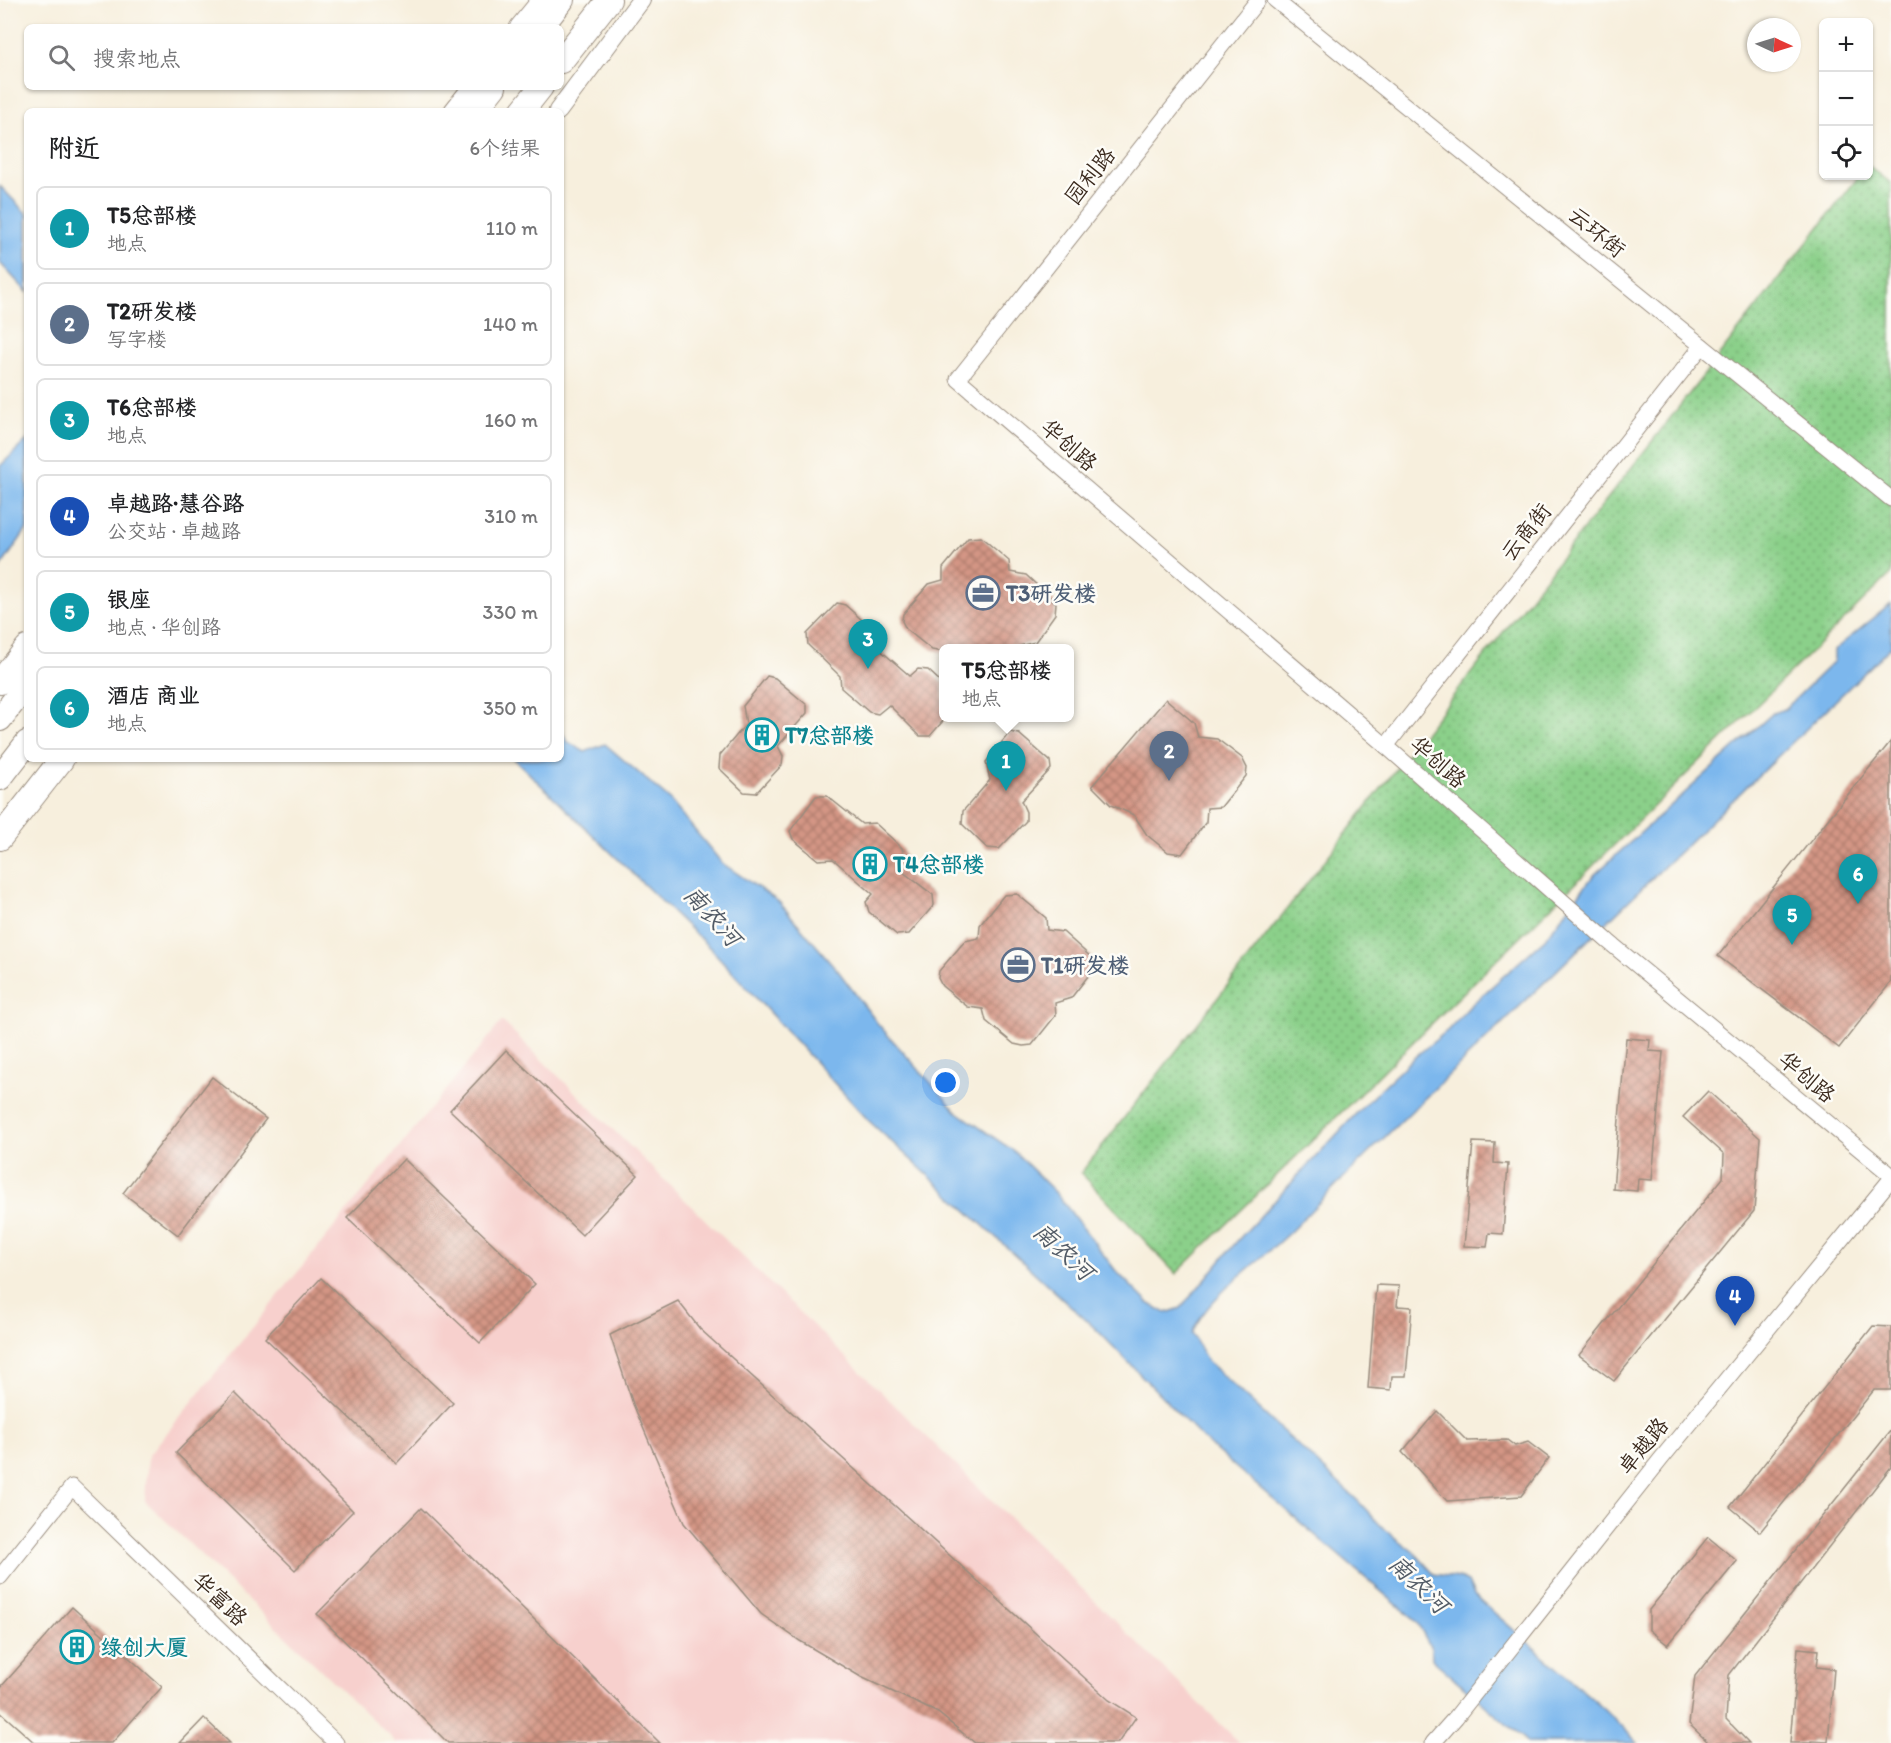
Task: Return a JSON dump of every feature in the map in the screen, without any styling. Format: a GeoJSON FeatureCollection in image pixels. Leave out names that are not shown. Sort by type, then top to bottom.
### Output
{"type":"FeatureCollection","features":[{"type":"Feature","properties":{"kind":"highway"},"geometry":{"type":"LineString","coordinates":[[543,24],[562,0]]}},
{"type":"Feature","properties":{"kind":"highway"},"geometry":{"type":"LineString","coordinates":[[564,57],[609,0]]}},
{"type":"Feature","properties":{"kind":"highway"},"geometry":{"type":"LineString","coordinates":[[477,108],[492,90]]}},
{"type":"Feature","properties":{"kind":"highway"},"geometry":{"type":"LineString","coordinates":[[524,108],[539,90]]}},
{"type":"Feature","properties":{"kind":"highway"},"geometry":{"type":"LineString","coordinates":[[0,677],[24,651]]}},
{"type":"Feature","properties":{"kind":"highway"},"geometry":{"type":"LineString","coordinates":[[0,682],[24,652]]}},
{"type":"Feature","properties":{"kind":"highway"},"geometry":{"type":"LineString","coordinates":[[0,719],[24,688]]}},
{"type":"Feature","properties":{"kind":"highway"},"geometry":{"type":"LineString","coordinates":[[0,778],[24,747]]}},
{"type":"Feature","properties":{"kind":"highway"},"geometry":{"type":"LineString","coordinates":[[0,832],[51,762]]}},
{"type":"Feature","properties":{"kind":"highway"},"geometry":{"type":"LineString","coordinates":[[0,838],[60,762]]}},
{"type":"Feature","properties":{"kind":"street"},"geometry":{"type":"LineString","coordinates":[[521,24],[541,0]]}},
{"type":"Feature","properties":{"kind":"street"},"geometry":{"type":"LineString","coordinates":[[560,108],[641,0]]}},
{"type":"Feature","properties":{"kind":"street","name":"园利路"},"geometry":{"type":"LineString","coordinates":[[958,379],[1257,0]]}},
{"type":"Feature","properties":{"kind":"street","name":"云环街"},"geometry":{"type":"LineString","coordinates":[[1275,0],[1891,498]]}},
{"type":"Feature","properties":{"kind":"street"},"geometry":{"type":"LineString","coordinates":[[455,108],[470,90]]}},
{"type":"Feature","properties":{"kind":"street","name":"云商街"},"geometry":{"type":"LineString","coordinates":[[1386,746],[1702,346]]}},
{"type":"Feature","properties":{"kind":"street","name":"华创路"},"geometry":{"type":"LineString","coordinates":[[958,379],[1386,746],[1609,942],[1891,1177]]}},
{"type":"Feature","properties":{"kind":"street","name":"卓越路"},"geometry":{"type":"LineString","coordinates":[[1433,1743],[1891,1177]]}},
{"type":"Feature","properties":{"kind":"street","name":"华富路"},"geometry":{"type":"LineString","coordinates":[[0,1577],[72,1487],[336,1743]]}},
{"type":"Feature","properties":{"kind":"shaded area"},"geometry":{"type":"Polygon","coordinates":[[[502,1021],[1240,1743],[397,1743],[145,1501],[148,1456],[502,1021]]]}},
{"type":"Feature","properties":{"kind":"green space"},"geometry":{"type":"Polygon","coordinates":[[[1873,169],[1891,183],[1891,574],[1176,1274],[1081,1173],[1856,180],[1873,180],[1873,169]]]}},
{"type":"Feature","properties":{"kind":"water"},"geometry":{"type":"Polygon","coordinates":[[[0,186],[24,211],[24,289],[0,263],[0,186]]]}},
{"type":"Feature","properties":{"kind":"water"},"geometry":{"type":"Polygon","coordinates":[[[24,443],[24,533],[0,568],[0,466],[24,443]]]}},
{"type":"Feature","properties":{"kind":"water","name":"南农河"},"geometry":{"type":"Polygon","coordinates":[[[1891,604],[1891,647],[1294,1228],[1222,1292],[1199,1320],[1192,1334],[1208,1362],[1358,1501],[1385,1530],[1415,1553],[1434,1574],[1459,1578],[1468,1582],[1474,1595],[1605,1710],[1638,1743],[1528,1743],[1432,1659],[1431,1648],[1417,1622],[1206,1442],[1099,1332],[869,1121],[713,951],[517,762],[564,762],[564,736],[568,742],[585,752],[605,744],[668,798],[722,863],[779,902],[839,972],[878,1024],[956,1111],[1015,1152],[1057,1194],[1116,1271],[1148,1303],[1166,1313],[1181,1308],[1238,1240],[1367,1102],[1545,939],[1593,876],[1773,713],[1785,709],[1834,661],[1834,650],[1891,604]]]}},
{"type":"Feature","properties":{"kind":"building","name":"T3研发楼"},"geometry":{"type":"Polygon","coordinates":[[[981,537],[1009,561],[1010,572],[1026,575],[1056,603],[1055,614],[1035,642],[1027,644],[939,644],[939,651],[932,650],[906,629],[902,621],[903,614],[929,584],[943,580],[943,568],[968,538],[981,537]]]}},
{"type":"Feature","properties":{"kind":"building"},"geometry":{"type":"Polygon","coordinates":[[[837,603],[845,605],[870,627],[871,642],[910,676],[918,669],[928,670],[939,680],[939,722],[942,722],[930,736],[920,736],[889,705],[878,714],[869,712],[841,688],[840,676],[808,645],[807,634],[837,603]]]}},
{"type":"Feature","properties":{"kind":"building","name":"T7总部楼"},"geometry":{"type":"Polygon","coordinates":[[[767,676],[775,678],[807,705],[807,713],[778,746],[783,756],[782,765],[756,793],[744,792],[719,768],[720,755],[746,724],[743,706],[767,676]]]}},
{"type":"Feature","properties":{"kind":"building"},"geometry":{"type":"Polygon","coordinates":[[[1166,699],[1194,723],[1198,737],[1217,739],[1242,758],[1247,768],[1246,776],[1221,807],[1207,808],[1206,822],[1182,854],[1168,852],[1147,835],[1134,815],[1111,805],[1092,786],[1166,699]]]}},
{"type":"Feature","properties":{"kind":"building"},"geometry":{"type":"Polygon","coordinates":[[[1010,732],[1019,734],[1050,761],[1051,769],[1021,801],[1026,812],[1026,821],[999,849],[987,848],[962,824],[963,811],[990,780],[986,762],[1010,732]]]}},
{"type":"Feature","properties":{"kind":"building"},"geometry":{"type":"Polygon","coordinates":[[[1891,741],[1891,982],[1839,1048],[1718,956],[1891,741]]]}},
{"type":"Feature","properties":{"kind":"building","name":"T4总部楼"},"geometry":{"type":"Polygon","coordinates":[[[816,796],[827,796],[862,824],[875,823],[902,848],[905,857],[898,868],[933,895],[934,905],[909,934],[897,935],[869,912],[866,902],[873,894],[833,859],[818,860],[793,839],[790,831],[816,796]]]}},
{"type":"Feature","properties":{"kind":"building","name":"T1研发楼"},"geometry":{"type":"Polygon","coordinates":[[[1017,894],[1046,918],[1047,930],[1063,932],[1093,959],[1092,971],[1071,998],[1055,1003],[1056,1015],[1032,1045],[1023,1046],[1014,1044],[986,1021],[983,1009],[968,1007],[942,986],[938,978],[939,971],[965,941],[979,938],[980,925],[1004,895],[1017,894]]]}},
{"type":"Feature","properties":{"kind":"building"},"geometry":{"type":"Polygon","coordinates":[[[1626,1038],[1650,1040],[1649,1051],[1663,1052],[1652,1180],[1638,1179],[1637,1191],[1613,1189],[1626,1038]]]}},
{"type":"Feature","properties":{"kind":"building"},"geometry":{"type":"Polygon","coordinates":[[[506,1050],[638,1175],[582,1235],[450,1110],[506,1050]]]}},
{"type":"Feature","properties":{"kind":"building"},"geometry":{"type":"Polygon","coordinates":[[[212,1077],[266,1119],[178,1235],[123,1193],[212,1077]]]}},
{"type":"Feature","properties":{"kind":"building"},"geometry":{"type":"Polygon","coordinates":[[[1708,1091],[1760,1138],[1754,1211],[1614,1381],[1579,1355],[1723,1178],[1724,1154],[1683,1117],[1708,1091]]]}},
{"type":"Feature","properties":{"kind":"building"},"geometry":{"type":"Polygon","coordinates":[[[1473,1142],[1495,1143],[1494,1163],[1508,1164],[1503,1234],[1489,1233],[1487,1247],[1464,1246],[1473,1142]]]}},
{"type":"Feature","properties":{"kind":"building"},"geometry":{"type":"Polygon","coordinates":[[[404,1159],[535,1284],[480,1343],[347,1218],[404,1159]]]}},
{"type":"Feature","properties":{"kind":"building"},"geometry":{"type":"Polygon","coordinates":[[[321,1278],[453,1403],[397,1463],[265,1338],[321,1278]]]}},
{"type":"Feature","properties":{"kind":"building"},"geometry":{"type":"Polygon","coordinates":[[[1376,1285],[1399,1286],[1397,1306],[1412,1307],[1406,1376],[1392,1376],[1391,1390],[1368,1388],[1376,1285]]]}},
{"type":"Feature","properties":{"kind":"building"},"geometry":{"type":"Polygon","coordinates":[[[678,1301],[700,1329],[1109,1700],[1136,1717],[1118,1743],[975,1743],[938,1713],[861,1677],[800,1641],[761,1614],[684,1523],[633,1404],[610,1335],[678,1301]]]}},
{"type":"Feature","properties":{"kind":"building"},"geometry":{"type":"Polygon","coordinates":[[[1873,1326],[1891,1327],[1891,1390],[1874,1390],[1760,1532],[1730,1507],[1873,1326]]]}},
{"type":"Feature","properties":{"kind":"building"},"geometry":{"type":"Polygon","coordinates":[[[235,1393],[353,1511],[295,1570],[176,1453],[235,1393]]]}},
{"type":"Feature","properties":{"kind":"building"},"geometry":{"type":"Polygon","coordinates":[[[1437,1411],[1467,1441],[1507,1440],[1515,1446],[1528,1442],[1549,1458],[1521,1496],[1447,1501],[1402,1452],[1437,1411]]]}},
{"type":"Feature","properties":{"kind":"building"},"geometry":{"type":"Polygon","coordinates":[[[1891,1430],[1891,1467],[1729,1675],[1726,1719],[1749,1743],[1709,1743],[1689,1724],[1695,1676],[1891,1430]]]}},
{"type":"Feature","properties":{"kind":"building"},"geometry":{"type":"Polygon","coordinates":[[[421,1508],[660,1743],[448,1743],[317,1614],[421,1508]]]}},
{"type":"Feature","properties":{"kind":"building"},"geometry":{"type":"Polygon","coordinates":[[[1708,1537],[1737,1561],[1668,1645],[1649,1630],[1649,1610],[1708,1537]]]}},
{"type":"Feature","properties":{"kind":"building","name":"绿创大厦"},"geometry":{"type":"Polygon","coordinates":[[[72,1607],[162,1687],[112,1743],[35,1743],[0,1712],[0,1688],[72,1607]]]}},
{"type":"Feature","properties":{"kind":"building"},"geometry":{"type":"Polygon","coordinates":[[[1798,1648],[1819,1650],[1817,1667],[1834,1669],[1828,1742],[1790,1743],[1798,1648]]]}},
{"type":"Feature","properties":{"kind":"building"},"geometry":{"type":"Polygon","coordinates":[[[204,1718],[230,1743],[180,1743],[204,1718]]]}},
{"type":"Feature","properties":{"kind":"place","name":"T3研发楼"},"geometry":{"type":"Point","coordinates":[983,593]}},
{"type":"Feature","properties":{"kind":"place","name":"T6总部楼"},"geometry":{"type":"Point","coordinates":[868,669]}},
{"type":"Feature","properties":{"kind":"place","name":"T7总部楼"},"geometry":{"type":"Point","coordinates":[762,735]}},
{"type":"Feature","properties":{"kind":"place","name":"T2研发楼"},"geometry":{"type":"Point","coordinates":[1169,781]}},
{"type":"Feature","properties":{"kind":"place","name":"T5总部楼"},"geometry":{"type":"Point","coordinates":[1006,791]}},
{"type":"Feature","properties":{"kind":"place","name":"T4总部楼"},"geometry":{"type":"Point","coordinates":[870,864]}},
{"type":"Feature","properties":{"kind":"place","name":"酒店 商业"},"geometry":{"type":"Point","coordinates":[1858,904]}},
{"type":"Feature","properties":{"kind":"place","name":"银座"},"geometry":{"type":"Point","coordinates":[1792,945]}},
{"type":"Feature","properties":{"kind":"place","name":"T1研发楼"},"geometry":{"type":"Point","coordinates":[1018,965]}},
{"type":"Feature","properties":{"kind":"place","name":"卓越路·慧谷路"},"geometry":{"type":"Point","coordinates":[1735,1326]}},
{"type":"Feature","properties":{"kind":"place","name":"绿创大厦"},"geometry":{"type":"Point","coordinates":[77,1647]}}]}
